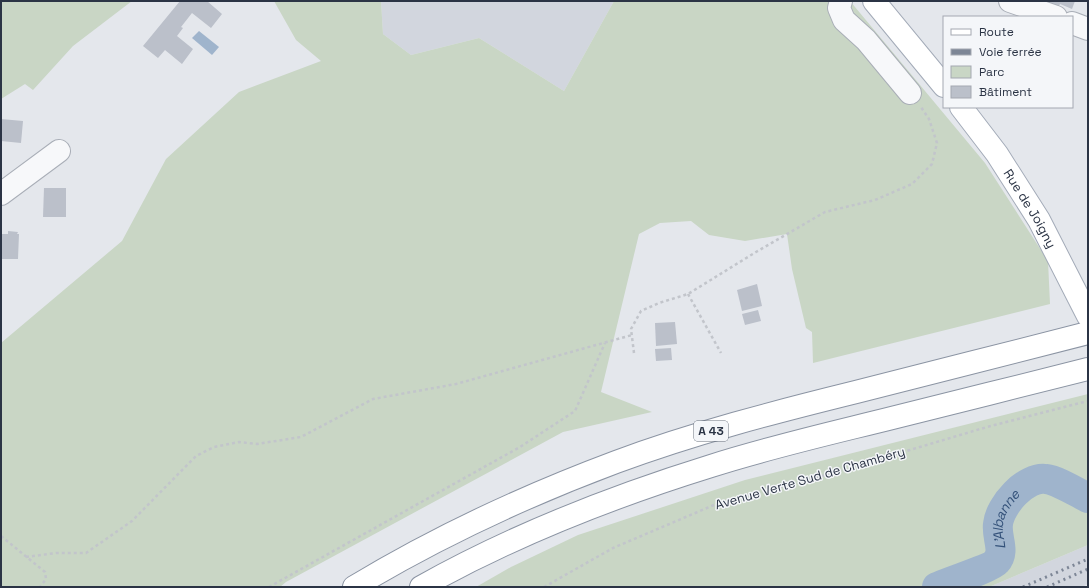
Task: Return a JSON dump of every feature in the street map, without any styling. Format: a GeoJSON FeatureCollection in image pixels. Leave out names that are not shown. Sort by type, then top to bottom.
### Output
{"type":"FeatureCollection","features":[{"type":"Feature","properties":{"kind":"main road"},"geometry":{"type":"LineString","coordinates":[[874,1],[943,85]]}},
{"type":"Feature","properties":{"kind":"main road","name":"Rue de Joigny"},"geometry":{"type":"LineString","coordinates":[[962,108],[997,154],[1039,220],[1088,316]]}},
{"type":"Feature","properties":{"kind":"main road","name":"A 43"},"geometry":{"type":"LineString","coordinates":[[354,587],[437,541],[498,511],[617,462],[710,431],[805,404],[1088,333]]}},
{"type":"Feature","properties":{"kind":"main road","name":"A 43"},"geometry":{"type":"LineString","coordinates":[[420,587],[497,548],[556,522],[618,497],[711,466],[828,434],[1088,369]]}},
{"type":"Feature","properties":{"kind":"street"},"geometry":{"type":"LineString","coordinates":[[841,1],[839,8],[844,20],[866,40],[910,92]]}},
{"type":"Feature","properties":{"kind":"street"},"geometry":{"type":"LineString","coordinates":[[1010,1],[1053,16]]}},
{"type":"Feature","properties":{"kind":"street"},"geometry":{"type":"LineString","coordinates":[[1073,22],[1088,29]]}},
{"type":"Feature","properties":{"kind":"street"},"geometry":{"type":"LineString","coordinates":[[1,194],[59,151]]}},
{"type":"Feature","properties":{"kind":"path"},"geometry":{"type":"LineString","coordinates":[[634,353],[632,329],[641,311],[659,303],[688,294],[825,212],[875,200],[912,184],[932,164],[937,143],[929,119],[910,92]]}},
{"type":"Feature","properties":{"kind":"path"},"geometry":{"type":"LineString","coordinates":[[688,294],[721,353]]}},
{"type":"Feature","properties":{"kind":"path"},"geometry":{"type":"LineString","coordinates":[[26,557],[56,553],[86,553],[132,521],[196,456],[214,447],[239,442],[257,444],[301,437],[373,399],[456,384],[632,335]]}},
{"type":"Feature","properties":{"kind":"path"},"geometry":{"type":"LineString","coordinates":[[269,587],[520,447],[574,411],[605,342]]}},
{"type":"Feature","properties":{"kind":"path","name":"Avenue Verte Sud de Chambéry"},"geometry":{"type":"LineString","coordinates":[[544,587],[613,548],[721,502],[826,475],[987,427],[1088,401]]}},
{"type":"Feature","properties":{"kind":"path"},"geometry":{"type":"LineString","coordinates":[[1,536],[45,572],[46,579],[40,587]]}},
{"type":"Feature","properties":{"kind":"shaded area"},"geometry":{"type":"Polygon","coordinates":[[[381,1],[614,1],[564,91],[479,38],[411,55],[383,34],[381,1]]]}},
{"type":"Feature","properties":{"kind":"shaded area"},"geometry":{"type":"Polygon","coordinates":[[[1088,545],[1088,584],[1082,587],[989,587],[1088,545]]]}},
{"type":"Feature","properties":{"kind":"green space"},"geometry":{"type":"Polygon","coordinates":[[[1,1],[132,1],[73,46],[33,90],[25,84],[1,99],[1,1]]]}},
{"type":"Feature","properties":{"kind":"green space"},"geometry":{"type":"Polygon","coordinates":[[[274,1],[381,1],[383,34],[411,55],[479,38],[564,91],[614,1],[850,1],[985,163],[1048,261],[1050,304],[813,363],[812,332],[806,328],[792,269],[787,234],[745,241],[709,235],[691,221],[660,223],[639,234],[601,392],[652,412],[563,432],[286,582],[280,587],[1,587],[1,343],[122,241],[166,159],[239,92],[321,61],[296,40],[274,1]]]}},
{"type":"Feature","properties":{"kind":"green space"},"geometry":{"type":"Polygon","coordinates":[[[1088,394],[1088,545],[989,587],[476,587],[511,567],[578,535],[745,480],[1088,394]]]}},
{"type":"Feature","properties":{"kind":"water"},"geometry":{"type":"Polygon","coordinates":[[[199,31],[219,47],[212,55],[192,38],[199,31]]]}},
{"type":"Feature","properties":{"kind":"building"},"geometry":{"type":"Polygon","coordinates":[[[180,1],[207,1],[222,14],[211,28],[192,13],[181,27],[183,28],[177,36],[193,49],[182,64],[165,50],[158,58],[143,46],[180,1]]]}},
{"type":"Feature","properties":{"kind":"building"},"geometry":{"type":"Polygon","coordinates":[[[1040,1],[1075,1],[1072,9],[1060,4],[1057,10],[1040,1]]]}},
{"type":"Feature","properties":{"kind":"building"},"geometry":{"type":"Polygon","coordinates":[[[1,119],[23,121],[21,143],[1,141],[1,119]]]}},
{"type":"Feature","properties":{"kind":"building"},"geometry":{"type":"Polygon","coordinates":[[[44,188],[66,188],[66,217],[43,217],[44,188]]]}},
{"type":"Feature","properties":{"kind":"building"},"geometry":{"type":"Polygon","coordinates":[[[8,231],[18,232],[17,234],[19,234],[18,259],[1,259],[1,234],[8,234],[8,231]]]}},
{"type":"Feature","properties":{"kind":"building"},"geometry":{"type":"Polygon","coordinates":[[[757,284],[762,306],[742,311],[737,290],[757,284]]]}},
{"type":"Feature","properties":{"kind":"building"},"geometry":{"type":"Polygon","coordinates":[[[758,310],[761,321],[745,325],[742,314],[758,310]]]}},
{"type":"Feature","properties":{"kind":"building"},"geometry":{"type":"Polygon","coordinates":[[[675,322],[677,344],[656,346],[655,323],[675,322]]]}},
{"type":"Feature","properties":{"kind":"building"},"geometry":{"type":"Polygon","coordinates":[[[671,348],[672,360],[656,361],[655,349],[671,348]]]}},
{"type":"Feature","properties":{"kind":"waterway","name":"L'Albanne"},"geometry":{"type":"LineString","coordinates":[[937,587],[978,571],[996,562],[1000,553],[998,529],[1000,516],[1015,493],[1030,482],[1038,479],[1051,480],[1088,498]]}},
{"type":"Feature","properties":{"kind":"railway"},"geometry":{"type":"LineString","coordinates":[[1023,587],[1088,559]]}},
{"type":"Feature","properties":{"kind":"railway"},"geometry":{"type":"LineString","coordinates":[[1047,587],[1088,569]]}}]}
